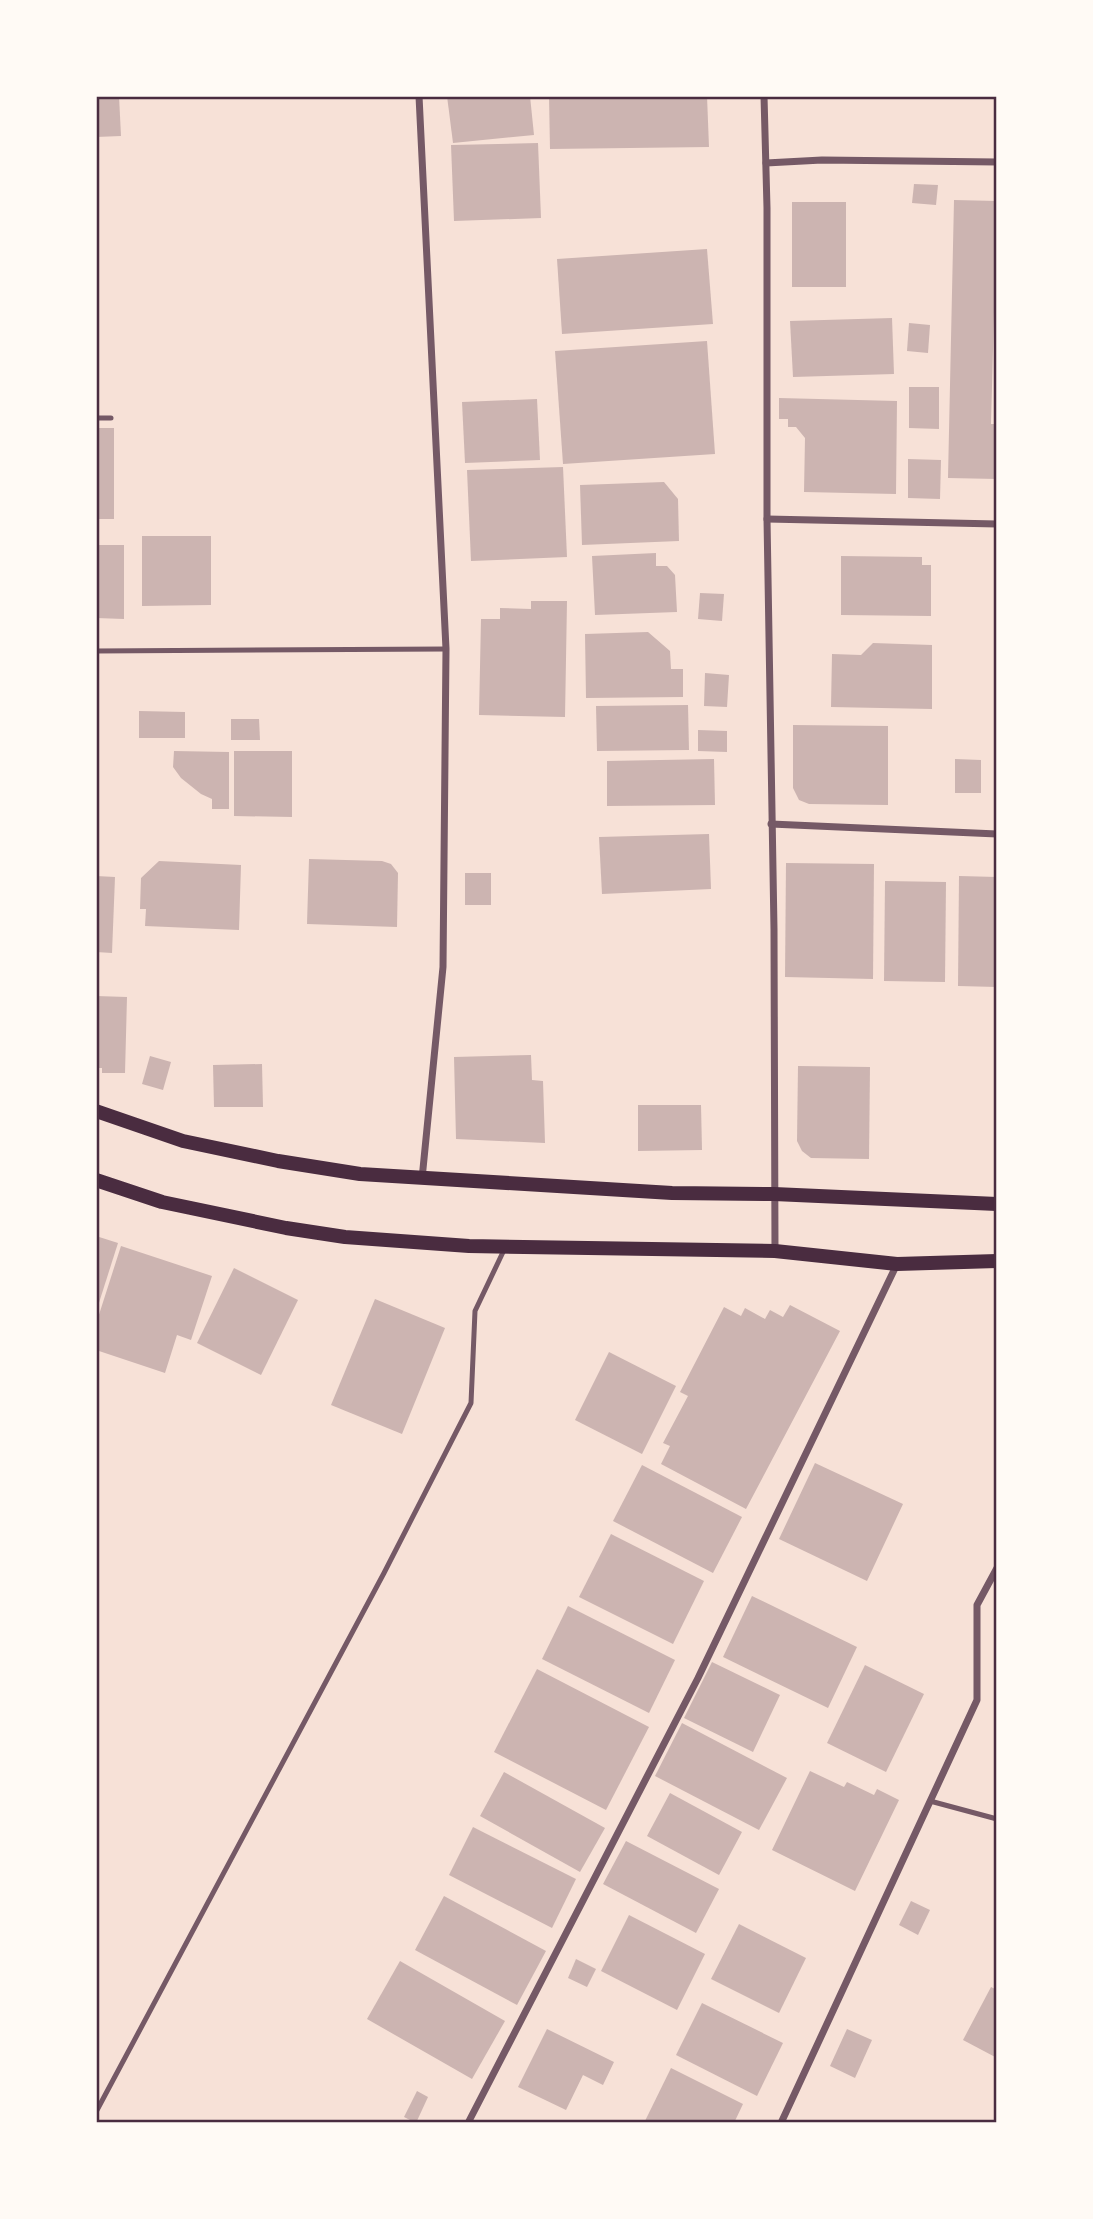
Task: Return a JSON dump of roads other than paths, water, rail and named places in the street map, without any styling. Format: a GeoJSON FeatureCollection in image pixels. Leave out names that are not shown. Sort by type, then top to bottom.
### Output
{"type":"FeatureCollection","features":[{"type":"Feature","properties":{"kind":"main road"},"geometry":{"type":"LineString","coordinates":[[96,1111],[183,1140],[278,1161],[360,1174],[672,1193],[774,1194],[997,1204]]}},
{"type":"Feature","properties":{"kind":"main road"},"geometry":{"type":"LineString","coordinates":[[96,1180],[162,1202],[286,1228],[345,1237],[505,1247],[775,1251],[897,1264],[997,1261]]}},
{"type":"Feature","properties":{"kind":"street"},"geometry":{"type":"LineString","coordinates":[[419,96],[446,649],[443,967],[422,1179]]}},
{"type":"Feature","properties":{"kind":"street"},"geometry":{"type":"LineString","coordinates":[[764,96],[775,1251]]}},
{"type":"Feature","properties":{"kind":"street"},"geometry":{"type":"LineString","coordinates":[[766,163],[821,160],[997,162]]}},
{"type":"Feature","properties":{"kind":"street"},"geometry":{"type":"LineString","coordinates":[[767,519],[997,524]]}},
{"type":"Feature","properties":{"kind":"street"},"geometry":{"type":"LineString","coordinates":[[771,824],[997,834]]}},
{"type":"Feature","properties":{"kind":"street"},"geometry":{"type":"LineString","coordinates":[[468,2123],[698,1678],[897,1264]]}},
{"type":"Feature","properties":{"kind":"street"},"geometry":{"type":"LineString","coordinates":[[781,2123],[977,1700],[977,1605],[997,1568]]}},
{"type":"Feature","properties":{"kind":"lane"},"geometry":{"type":"LineString","coordinates":[[96,418],[111,418]]}},
{"type":"Feature","properties":{"kind":"lane"},"geometry":{"type":"LineString","coordinates":[[96,651],[446,649]]}},
{"type":"Feature","properties":{"kind":"lane"},"geometry":{"type":"LineString","coordinates":[[96,2112],[378,1585],[471,1403],[475,1311],[505,1247]]}},
{"type":"Feature","properties":{"kind":"lane"},"geometry":{"type":"LineString","coordinates":[[930,1801],[997,1819]]}}]}
